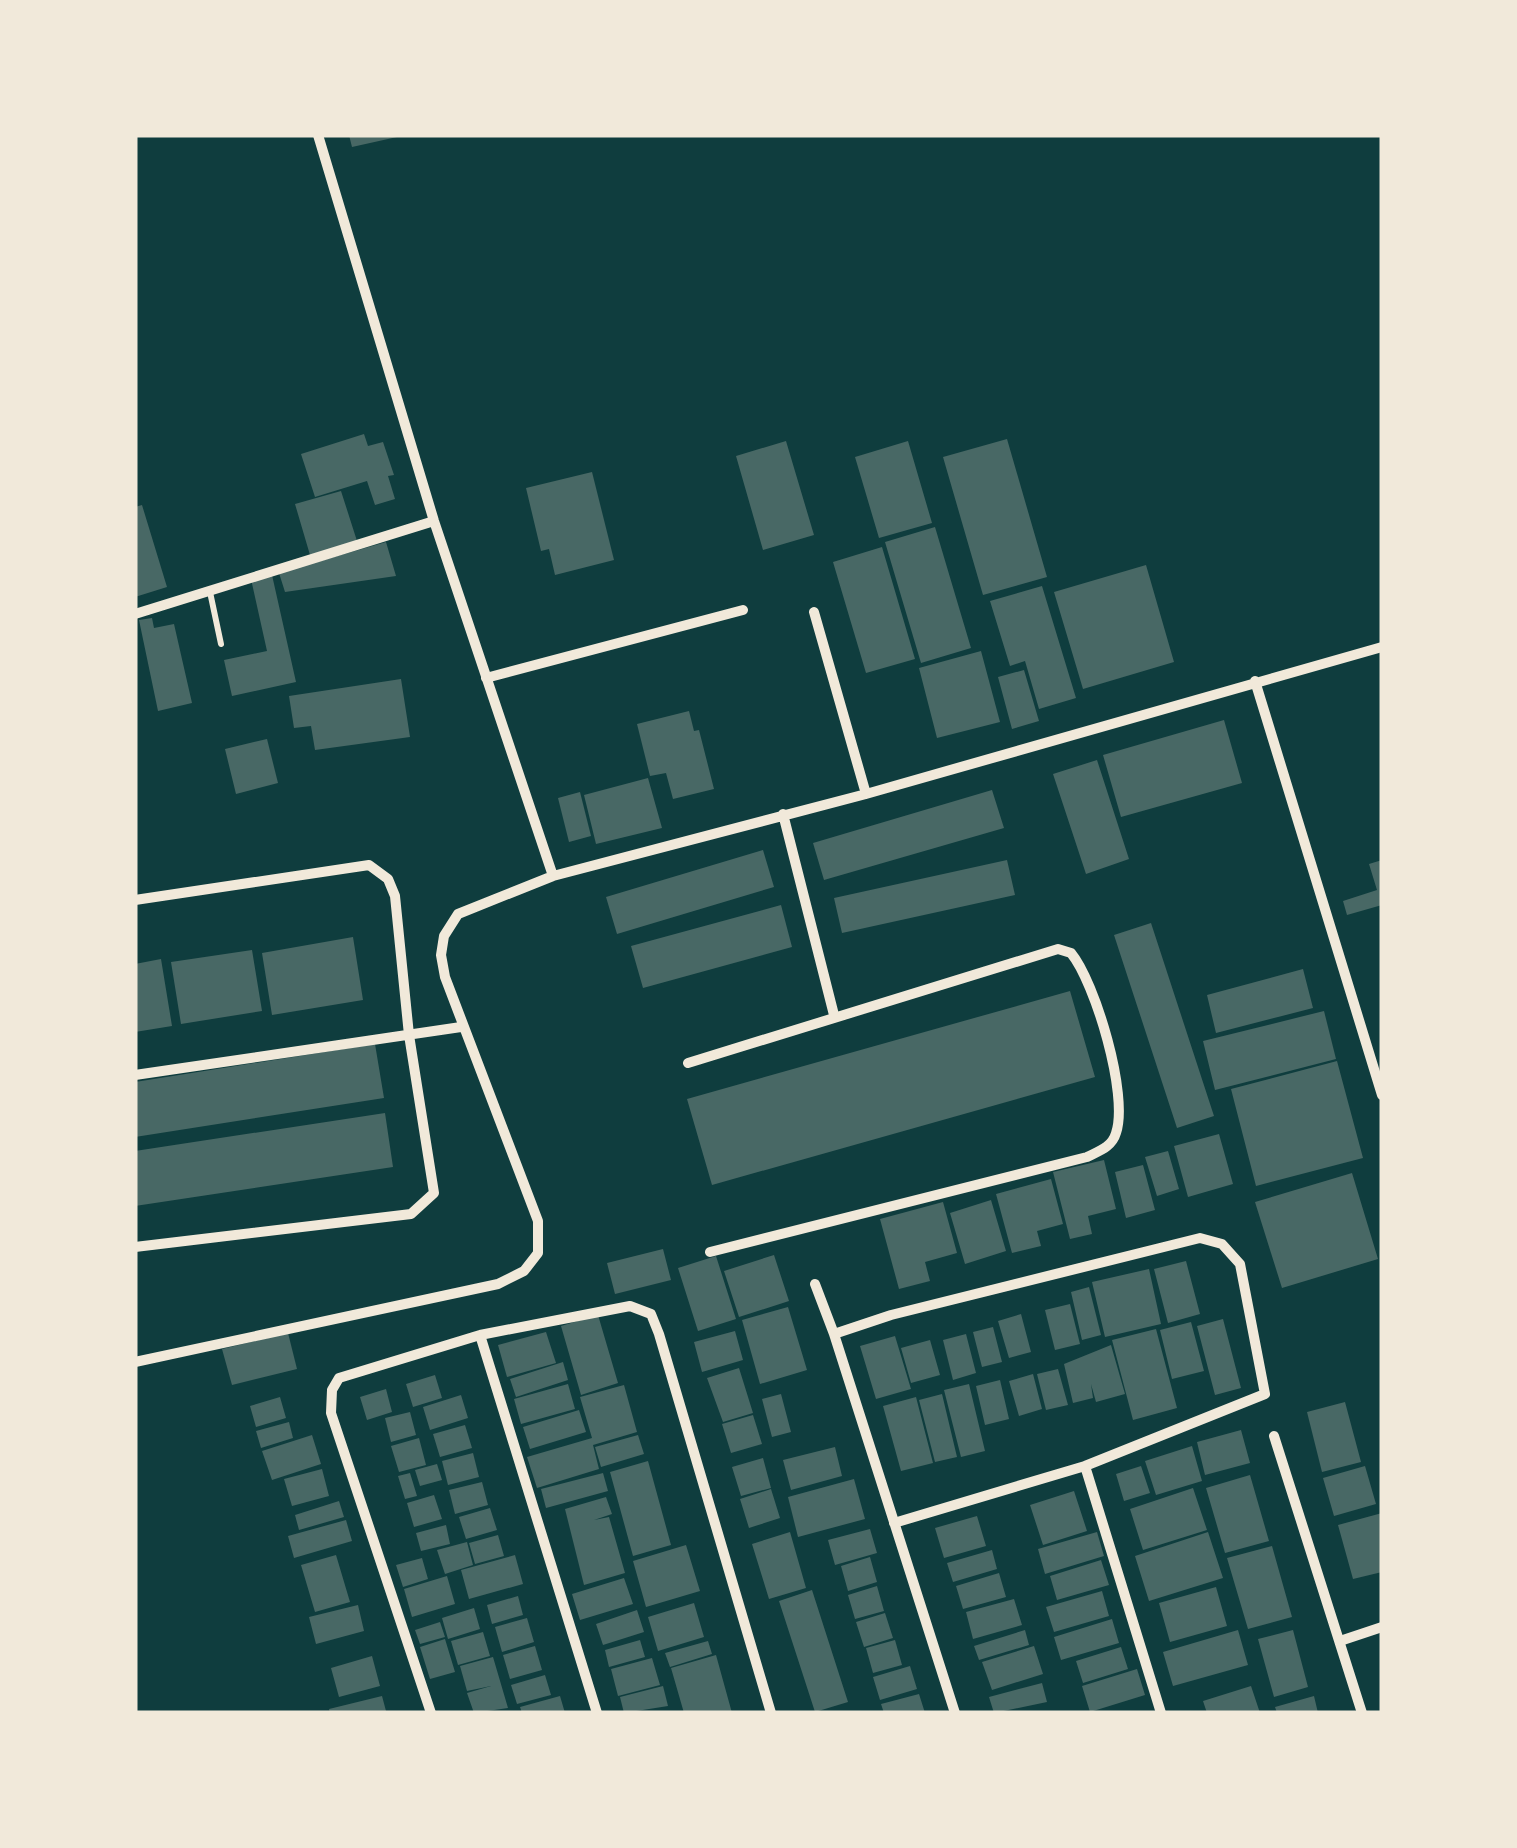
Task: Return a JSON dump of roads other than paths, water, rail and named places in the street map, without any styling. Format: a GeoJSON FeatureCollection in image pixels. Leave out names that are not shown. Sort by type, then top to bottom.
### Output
{"type":"FeatureCollection","features":[{"type":"Feature","properties":{"kind":"street"},"geometry":{"type":"LineString","coordinates":[[318,135],[434,521],[553,876]]}},
{"type":"Feature","properties":{"kind":"street"},"geometry":{"type":"LineString","coordinates":[[135,614],[434,521]]}},
{"type":"Feature","properties":{"kind":"street"},"geometry":{"type":"LineString","coordinates":[[486,678],[743,610]]}},
{"type":"Feature","properties":{"kind":"street"},"geometry":{"type":"LineString","coordinates":[[814,612],[866,794]]}},
{"type":"Feature","properties":{"kind":"street"},"geometry":{"type":"LineString","coordinates":[[135,1362],[467,1293],[524,1271],[538,1254],[538,1221],[461,1027],[441,955],[449,922],[458,914],[553,876],[866,794],[1255,680],[1382,648]]}},
{"type":"Feature","properties":{"kind":"street"},"geometry":{"type":"LineString","coordinates":[[1255,680],[1382,1096]]}},
{"type":"Feature","properties":{"kind":"street"},"geometry":{"type":"LineString","coordinates":[[783,814],[834,1015]]}},
{"type":"Feature","properties":{"kind":"street"},"geometry":{"type":"LineString","coordinates":[[135,900],[369,865],[388,879],[396,896],[409,1035],[434,1193],[411,1214],[135,1247]]}},
{"type":"Feature","properties":{"kind":"street"},"geometry":{"type":"LineString","coordinates":[[688,1062],[1058,949],[1071,953],[1089,986],[1118,1095],[1117,1132],[1108,1146],[1087,1156],[710,1252]]}},
{"type":"Feature","properties":{"kind":"street"},"geometry":{"type":"LineString","coordinates":[[135,1076],[461,1027]]}},
{"type":"Feature","properties":{"kind":"street"},"geometry":{"type":"LineString","coordinates":[[834,1334],[890,1315],[1200,1238],[1222,1244],[1240,1264],[1265,1394],[1085,1466],[894,1523]]}},
{"type":"Feature","properties":{"kind":"street"},"geometry":{"type":"LineString","coordinates":[[815,1284],[955,1713]]}},
{"type":"Feature","properties":{"kind":"street"},"geometry":{"type":"LineString","coordinates":[[431,1713],[331,1413],[332,1390],[340,1378],[480,1335],[630,1306],[651,1314],[771,1713]]}},
{"type":"Feature","properties":{"kind":"street"},"geometry":{"type":"LineString","coordinates":[[480,1335],[598,1713]]}},
{"type":"Feature","properties":{"kind":"street"},"geometry":{"type":"LineString","coordinates":[[1274,1436],[1362,1713]]}},
{"type":"Feature","properties":{"kind":"street"},"geometry":{"type":"LineString","coordinates":[[1085,1466],[1161,1713]]}},
{"type":"Feature","properties":{"kind":"street"},"geometry":{"type":"LineString","coordinates":[[1340,1641],[1382,1627]]}},
{"type":"Feature","properties":{"kind":"lane"},"geometry":{"type":"LineString","coordinates":[[210,591],[221,644]]}}]}
